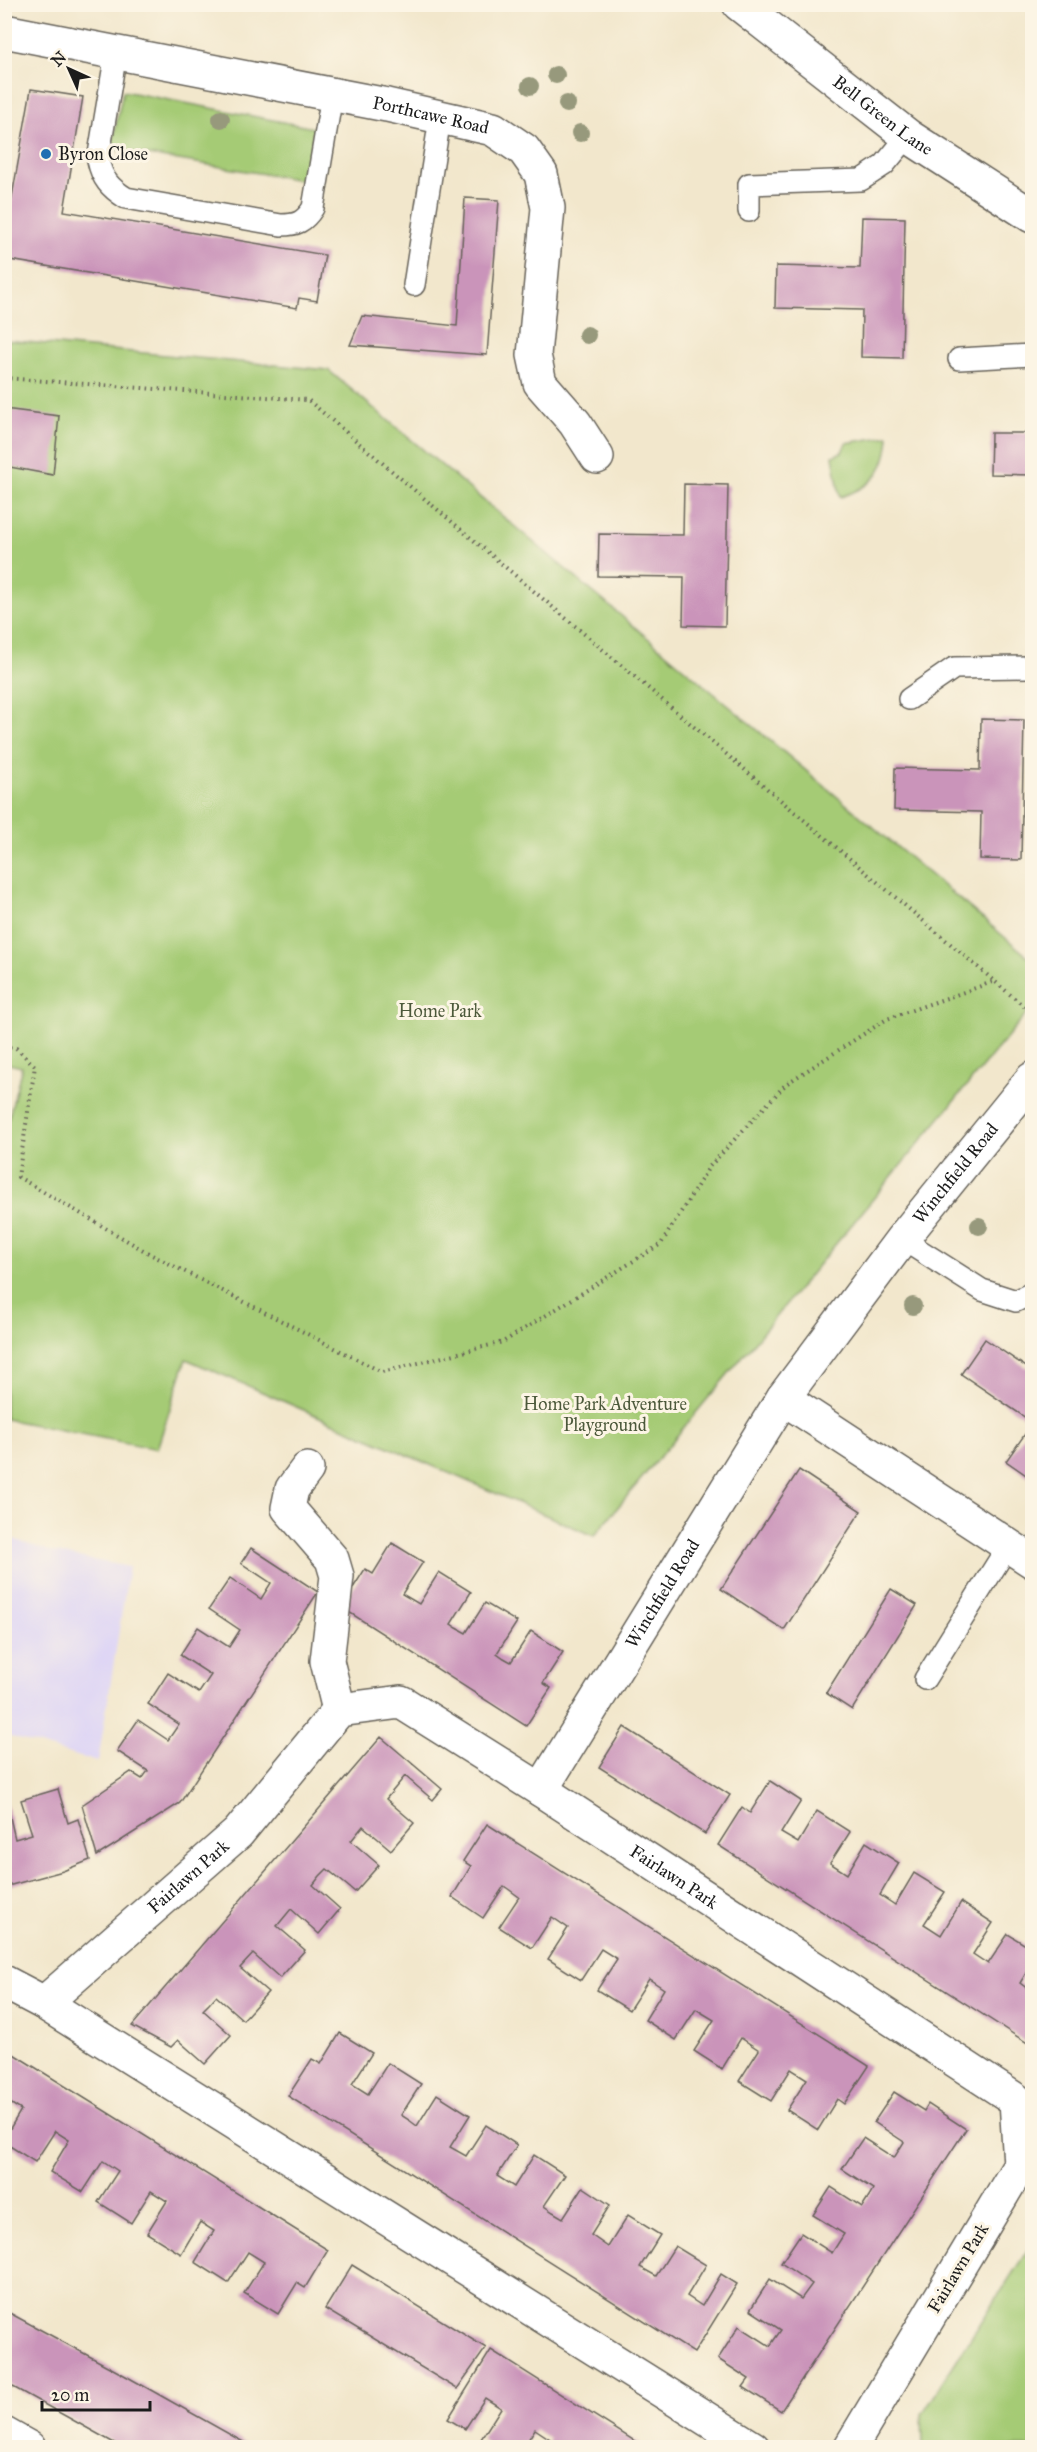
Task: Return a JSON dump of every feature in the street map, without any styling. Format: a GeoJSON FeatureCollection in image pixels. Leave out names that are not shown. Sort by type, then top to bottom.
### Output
{"type":"FeatureCollection","features":[{"type":"Feature","properties":{"kind":"street","name":"Bell Green Lane"},"geometry":{"type":"LineString","coordinates":[[739,4],[908,136],[1032,216]]}},
{"type":"Feature","properties":{"kind":"street","name":"Porthcawe Road"},"geometry":{"type":"LineString","coordinates":[[4,31],[493,129],[524,150],[541,174],[548,208],[534,355],[540,383],[575,423],[597,457]]}},
{"type":"Feature","properties":{"kind":"street","name":"Winchfield Road"},"geometry":{"type":"LineString","coordinates":[[541,1790],[783,1398],[902,1239],[1032,1079]]}},
{"type":"Feature","properties":{"kind":"street"},"geometry":{"type":"LineString","coordinates":[[783,1398],[1026,1555]]}},
{"type":"Feature","properties":{"kind":"street"},"geometry":{"type":"LineString","coordinates":[[307,1469],[292,1489],[288,1509],[332,1559],[336,1576],[327,1661],[339,1710]]}},
{"type":"Feature","properties":{"kind":"street","name":"Fairlawn Park"},"geometry":{"type":"LineString","coordinates":[[44,2003],[238,1833],[339,1710],[401,1702],[541,1790],[1016,2100],[1020,2165],[850,2448]]}},
{"type":"Feature","properties":{"kind":"street"},"geometry":{"type":"LineString","coordinates":[[4,1982],[44,2003],[753,2448]]}},
{"type":"Feature","properties":{"kind":"street"},"geometry":{"type":"LineString","coordinates":[[4,2434],[29,2448]]}},
{"type":"Feature","properties":{"kind":"lane"},"geometry":{"type":"LineString","coordinates":[[116,53],[98,160],[101,174],[110,188],[126,198],[281,225],[297,225],[307,218],[313,208],[332,95]]}},
{"type":"Feature","properties":{"kind":"lane"},"geometry":{"type":"LineString","coordinates":[[414,285],[440,118]]}},
{"type":"Feature","properties":{"kind":"lane"},"geometry":{"type":"LineString","coordinates":[[748,211],[749,184],[861,180],[884,165],[908,136]]}},
{"type":"Feature","properties":{"kind":"lane"},"geometry":{"type":"LineString","coordinates":[[959,359],[1032,355]]}},
{"type":"Feature","properties":{"kind":"lane"},"geometry":{"type":"LineString","coordinates":[[909,699],[954,668],[1032,667]]}},
{"type":"Feature","properties":{"kind":"lane","name":"Winchfield Road"},"geometry":{"type":"LineString","coordinates":[[902,1239],[981,1290],[1016,1301],[1032,1293]]}},
{"type":"Feature","properties":{"kind":"lane"},"geometry":{"type":"LineString","coordinates":[[925,1679],[1026,1555]]}},
{"type":"Feature","properties":{"kind":"path"},"geometry":{"type":"LineString","coordinates":[[4,378],[308,400],[1032,1013]]}},
{"type":"Feature","properties":{"kind":"path"},"geometry":{"type":"LineString","coordinates":[[4,1047],[16,1048],[35,1066],[18,1177],[150,1254],[382,1371],[503,1342],[661,1244],[709,1167],[786,1084],[887,1019],[995,981]]}},
{"type":"Feature","properties":{"kind":"shaded area"},"geometry":{"type":"Polygon","coordinates":[[[4,1536],[52,1552],[129,1567],[98,1762],[5,1735],[4,1536]]]}},
{"type":"Feature","properties":{"kind":"green space"},"geometry":{"type":"Polygon","coordinates":[[[123,91],[314,128],[307,181],[111,149],[123,91]]]}},
{"type":"Feature","properties":{"kind":"green space","name":"Home Park"},"geometry":{"type":"Polygon","coordinates":[[[4,340],[328,370],[1032,960],[1032,1007],[594,1536],[186,1359],[157,1449],[5,1419],[4,1136],[22,1067],[4,1063],[4,340]]]}},
{"type":"Feature","properties":{"kind":"green space"},"geometry":{"type":"Polygon","coordinates":[[[889,436],[885,458],[876,476],[861,488],[840,497],[833,456],[842,452],[846,443],[889,436]]]}},
{"type":"Feature","properties":{"kind":"green space"},"geometry":{"type":"Polygon","coordinates":[[[1032,2243],[1032,2447],[923,2447],[922,2414],[1032,2243]]]}},
{"type":"Feature","properties":{"kind":"building","name":"Byron Close"},"geometry":{"type":"Polygon","coordinates":[[[31,89],[83,97],[64,211],[325,255],[317,301],[299,298],[297,308],[4,259],[4,242],[31,89]]]}},
{"type":"Feature","properties":{"kind":"building"},"geometry":{"type":"Polygon","coordinates":[[[465,198],[499,200],[487,355],[350,345],[362,316],[457,326],[465,198]]]}},
{"type":"Feature","properties":{"kind":"building"},"geometry":{"type":"Polygon","coordinates":[[[862,217],[905,218],[902,358],[861,357],[862,310],[775,308],[776,266],[860,268],[862,217]]]}},
{"type":"Feature","properties":{"kind":"building"},"geometry":{"type":"Polygon","coordinates":[[[4,409],[59,416],[53,475],[4,466],[4,409]]]}},
{"type":"Feature","properties":{"kind":"building"},"geometry":{"type":"Polygon","coordinates":[[[991,433],[1032,433],[1032,475],[990,474],[991,433]]]}},
{"type":"Feature","properties":{"kind":"building"},"geometry":{"type":"Polygon","coordinates":[[[684,484],[728,485],[725,626],[683,625],[684,577],[598,576],[599,534],[683,535],[684,484]]]}},
{"type":"Feature","properties":{"kind":"building"},"geometry":{"type":"Polygon","coordinates":[[[981,719],[1024,720],[1021,860],[980,859],[981,812],[894,810],[895,768],[980,770],[981,719]]]}},
{"type":"Feature","properties":{"kind":"building"},"geometry":{"type":"Polygon","coordinates":[[[985,1339],[1032,1371],[1032,1422],[961,1374],[985,1339]]]}},
{"type":"Feature","properties":{"kind":"building"},"geometry":{"type":"Polygon","coordinates":[[[1032,1424],[1032,1479],[1006,1461],[1032,1424]]]}},
{"type":"Feature","properties":{"kind":"building"},"geometry":{"type":"Polygon","coordinates":[[[799,1470],[861,1511],[784,1630],[721,1589],[799,1470]]]}},
{"type":"Feature","properties":{"kind":"building"},"geometry":{"type":"Polygon","coordinates":[[[392,1543],[423,1562],[402,1594],[419,1604],[439,1572],[471,1592],[451,1624],[457,1628],[466,1633],[485,1603],[517,1622],[497,1653],[504,1658],[511,1662],[531,1631],[563,1652],[543,1683],[551,1688],[526,1726],[341,1607],[365,1569],[373,1574],[392,1543]]]}},
{"type":"Feature","properties":{"kind":"building"},"geometry":{"type":"Polygon","coordinates":[[[251,1548],[318,1592],[180,1803],[97,1856],[82,1805],[131,1772],[142,1779],[148,1771],[117,1751],[138,1720],[168,1740],[179,1724],[148,1704],[168,1673],[199,1693],[211,1675],[180,1655],[198,1627],[229,1647],[240,1630],[209,1609],[230,1578],[261,1599],[271,1583],[241,1563],[251,1548]]]}},
{"type":"Feature","properties":{"kind":"building"},"geometry":{"type":"Polygon","coordinates":[[[891,1589],[917,1605],[852,1710],[826,1693],[891,1589]]]}},
{"type":"Feature","properties":{"kind":"building"},"geometry":{"type":"Polygon","coordinates":[[[624,1727],[730,1795],[705,1834],[599,1767],[624,1727]]]}},
{"type":"Feature","properties":{"kind":"building"},"geometry":{"type":"Polygon","coordinates":[[[381,1737],[442,1789],[433,1800],[405,1776],[386,1799],[414,1823],[391,1850],[363,1826],[351,1841],[379,1865],[355,1892],[327,1869],[320,1876],[313,1885],[340,1909],[319,1934],[291,1909],[277,1926],[305,1950],[280,1978],[253,1954],[240,1968],[268,1992],[243,2020],[216,1996],[203,2010],[231,2035],[205,2064],[178,2040],[171,2047],[132,2026],[381,1737]]]}},
{"type":"Feature","properties":{"kind":"building"},"geometry":{"type":"Polygon","coordinates":[[[770,1781],[801,1801],[781,1833],[798,1843],[817,1811],[850,1832],[830,1863],[847,1874],[866,1842],[899,1863],[880,1895],[895,1905],[914,1873],[945,1892],[924,1924],[941,1935],[961,1902],[993,1923],[973,1954],[988,1964],[1008,1934],[1032,1949],[1032,1963],[1020,1983],[1032,1992],[1032,2046],[718,1845],[742,1807],[750,1813],[770,1781]]]}},
{"type":"Feature","properties":{"kind":"building"},"geometry":{"type":"Polygon","coordinates":[[[58,1789],[68,1823],[78,1819],[90,1860],[63,1871],[4,1887],[4,1804],[7,1804],[15,1839],[32,1834],[21,1800],[58,1789]]]}},
{"type":"Feature","properties":{"kind":"building"},"geometry":{"type":"Polygon","coordinates":[[[487,1824],[869,2066],[844,2104],[837,2099],[818,2130],[787,2110],[807,2079],[791,2069],[771,2101],[739,2081],[759,2050],[741,2038],[722,2069],[694,2051],[714,2020],[696,2009],[676,2040],[645,2020],[664,1989],[649,1979],[629,2010],[597,1990],[617,1959],[601,1949],[581,1980],[548,1959],[568,1928],[552,1917],[532,1948],[499,1927],[519,1897],[504,1886],[483,1918],[452,1897],[471,1866],[463,1861],[487,1824]]]}},
{"type":"Feature","properties":{"kind":"building"},"geometry":{"type":"Polygon","coordinates":[[[340,2033],[372,2053],[352,2084],[368,2094],[388,2063],[421,2084],[401,2115],[417,2126],[437,2094],[470,2115],[450,2147],[466,2156],[486,2125],[517,2145],[497,2176],[514,2187],[534,2155],[565,2175],[544,2206],[553,2212],[563,2218],[583,2187],[610,2205],[591,2235],[608,2247],[628,2215],[660,2235],[640,2267],[656,2276],[675,2246],[706,2265],[687,2296],[702,2306],[721,2274],[737,2284],[694,2353],[288,2096],[312,2059],[321,2064],[340,2033]]]}},
{"type":"Feature","properties":{"kind":"building"},"geometry":{"type":"Polygon","coordinates":[[[4,2048],[328,2250],[305,2288],[297,2283],[278,2314],[244,2293],[264,2262],[248,2252],[228,2283],[195,2262],[214,2231],[200,2222],[181,2254],[147,2233],[167,2201],[151,2191],[131,2223],[98,2202],[118,2171],[103,2161],[83,2192],[50,2172],[69,2140],[55,2131],[35,2162],[5,2143],[5,2137],[21,2110],[4,2099],[4,2048]]]}},
{"type":"Feature","properties":{"kind":"building"},"geometry":{"type":"Polygon","coordinates":[[[894,2092],[924,2111],[928,2104],[966,2129],[781,2411],[743,2387],[749,2379],[718,2359],[739,2326],[770,2346],[781,2330],[750,2310],[770,2279],[801,2299],[812,2284],[781,2263],[801,2233],[832,2253],[844,2234],[813,2215],[831,2187],[862,2207],[873,2189],[842,2169],[863,2138],[894,2158],[904,2142],[874,2122],[894,2092]]]}},
{"type":"Feature","properties":{"kind":"building"},"geometry":{"type":"Polygon","coordinates":[[[352,2265],[486,2348],[457,2389],[325,2309],[352,2265]]]}},
{"type":"Feature","properties":{"kind":"building"},"geometry":{"type":"Polygon","coordinates":[[[4,2310],[254,2448],[122,2448],[4,2382],[4,2310]]]}},
{"type":"Feature","properties":{"kind":"building"},"geometry":{"type":"Polygon","coordinates":[[[491,2350],[645,2448],[545,2448],[550,2439],[535,2429],[523,2448],[494,2448],[481,2439],[501,2408],[485,2398],[465,2429],[448,2419],[491,2350]]]}},
{"type":"Feature","properties":{"kind":"place","name":"Byron Close"},"geometry":{"type":"Point","coordinates":[46,154]}},
{"type":"Feature","properties":{"kind":"park label","name":"Home Park Adventure Playground"},"geometry":{"type":"Point","coordinates":[605,1414]}}]}
